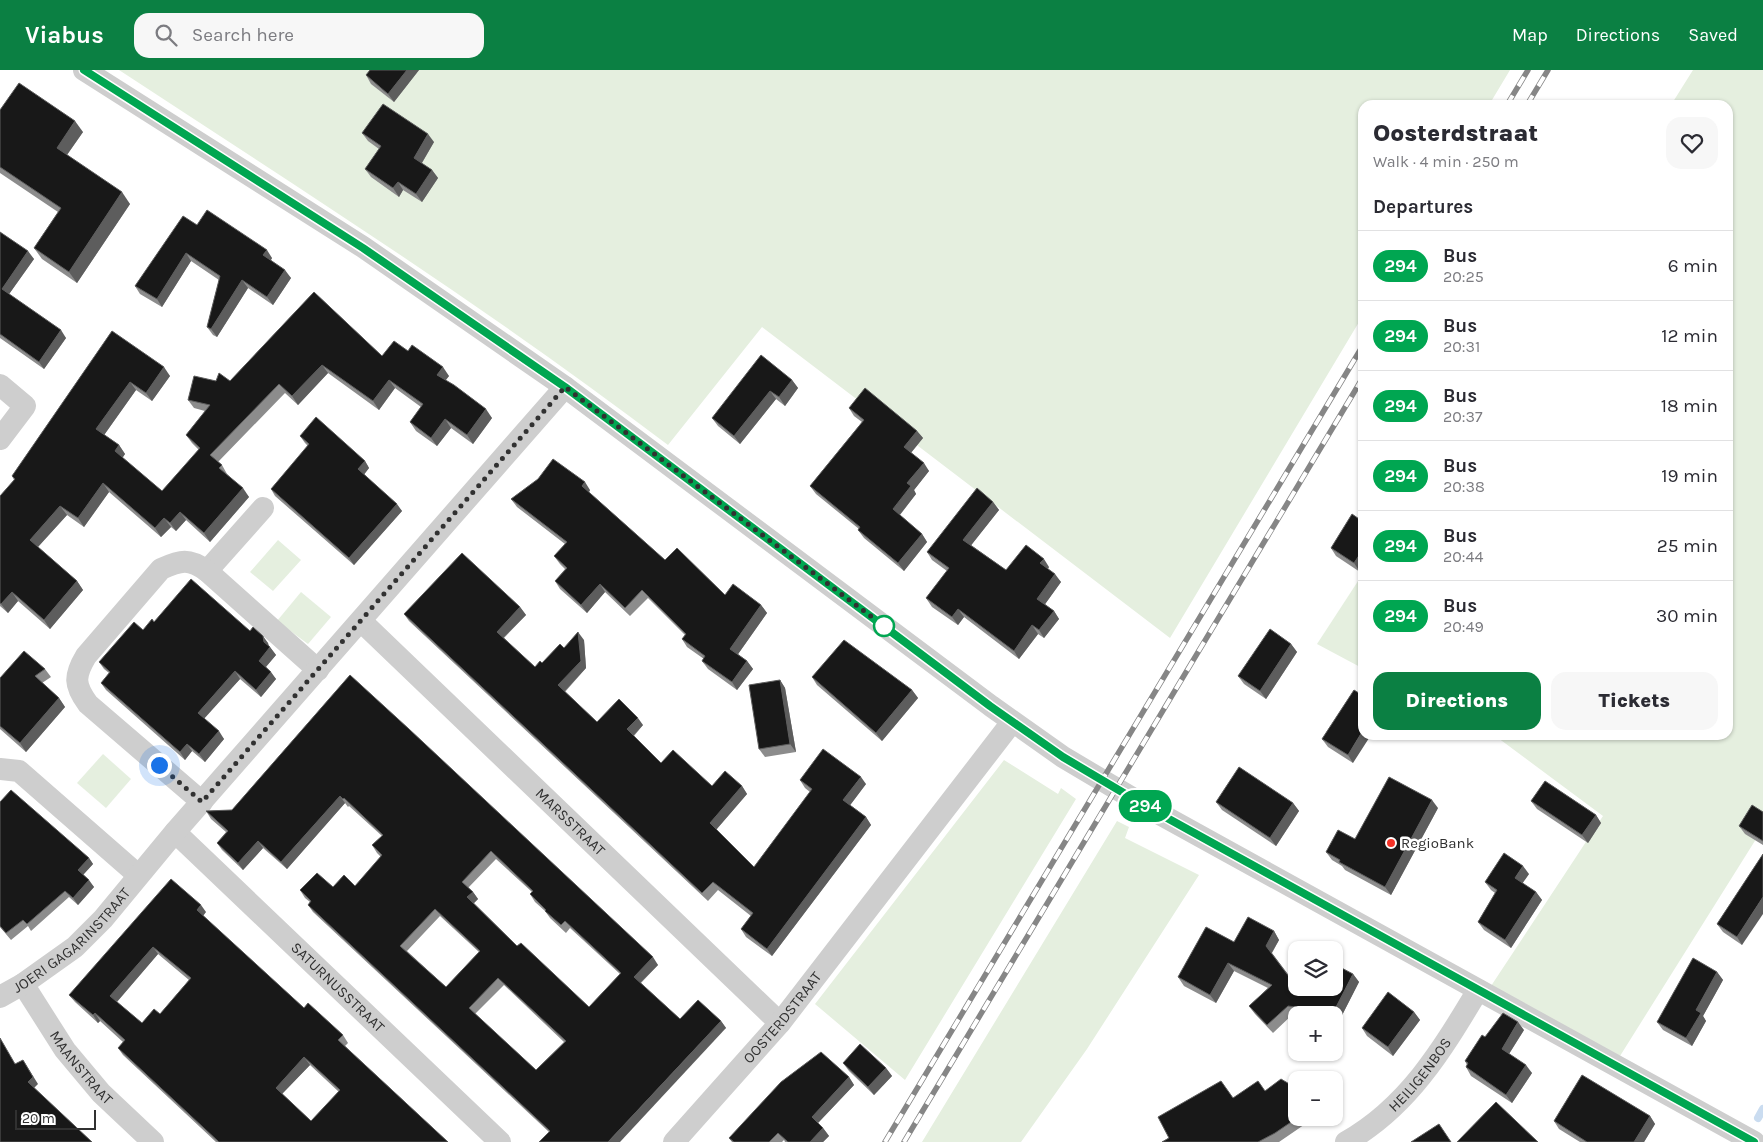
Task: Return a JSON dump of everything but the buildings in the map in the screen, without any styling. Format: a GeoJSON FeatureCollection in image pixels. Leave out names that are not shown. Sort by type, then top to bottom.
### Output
{"type":"FeatureCollection","features":[{"type":"Feature","properties":{"kind":"street"},"geometry":{"type":"LineString","coordinates":[[84,70],[363,248],[565,387],[1012,722],[1063,757],[1149,808],[1754,1142]]}},
{"type":"Feature","properties":{"kind":"street"},"geometry":{"type":"LineString","coordinates":[[0,385],[25,406],[0,439]]}},
{"type":"Feature","properties":{"kind":"street","name":"JOERI GAGARINSTRAAT"},"geometry":{"type":"LineString","coordinates":[[0,998],[75,947],[103,919],[175,832],[565,387]]}},
{"type":"Feature","properties":{"kind":"street"},"geometry":{"type":"LineString","coordinates":[[207,571],[263,508]]}},
{"type":"Feature","properties":{"kind":"street"},"geometry":{"type":"LineString","coordinates":[[202,802],[88,704],[76,682],[78,668],[86,656],[161,569],[178,562],[195,562],[318,670]]}},
{"type":"Feature","properties":{"kind":"street","name":"MARSSTRAAT"},"geometry":{"type":"LineString","coordinates":[[361,621],[780,1023]]}},
{"type":"Feature","properties":{"kind":"street","name":"OOSTERDSTRAAT"},"geometry":{"type":"LineString","coordinates":[[674,1142],[780,1023],[1012,722]]}},
{"type":"Feature","properties":{"kind":"street","name":"JOERI GAGARINSTRAAT"},"geometry":{"type":"LineString","coordinates":[[0,770],[19,772],[138,875]]}},
{"type":"Feature","properties":{"kind":"street","name":"SATURNUSSTRAAT"},"geometry":{"type":"LineString","coordinates":[[175,832],[500,1142]]}},
{"type":"Feature","properties":{"kind":"street","name":"MAANSTRAAT"},"geometry":{"type":"LineString","coordinates":[[23,984],[65,1050],[102,1093],[154,1142]]}},
{"type":"Feature","properties":{"kind":"street","name":"HEILIGENBOS"},"geometry":{"type":"LineString","coordinates":[[1360,1139],[1404,1098],[1443,1047],[1478,990]]}},
{"type":"Feature","properties":{"kind":"green space"},"geometry":{"type":"Polygon","coordinates":[[[119,70],[1510,70],[1492,100],[1358,100],[1358,324],[1170,638],[762,327],[668,445],[466,299],[328,206],[119,70]]]}},
{"type":"Feature","properties":{"kind":"green space"},"geometry":{"type":"Polygon","coordinates":[[[1693,70],[1763,70],[1763,828],[1620,1056],[1491,986],[1603,816],[1501,740],[1733,740],[1733,100],[1674,100],[1693,70]]]}},
{"type":"Feature","properties":{"kind":"green space"},"geometry":{"type":"Polygon","coordinates":[[[278,540],[301,560],[273,591],[250,572],[278,540]]]}},
{"type":"Feature","properties":{"kind":"green space"},"geometry":{"type":"Polygon","coordinates":[[[1358,581],[1358,666],[1317,644],[1358,581]]]}},
{"type":"Feature","properties":{"kind":"green space"},"geometry":{"type":"Polygon","coordinates":[[[301,592],[331,617],[308,644],[277,621],[301,592]]]}},
{"type":"Feature","properties":{"kind":"green space"},"geometry":{"type":"Polygon","coordinates":[[[103,754],[131,779],[106,808],[77,783],[103,754]]]}},
{"type":"Feature","properties":{"kind":"green space"},"geometry":{"type":"Polygon","coordinates":[[[1004,760],[1058,794],[1061,788],[1076,799],[905,1080],[815,1004],[1004,760]]]}},
{"type":"Feature","properties":{"kind":"green space"},"geometry":{"type":"Polygon","coordinates":[[[1117,821],[1129,827],[1125,838],[1199,875],[1087,1049],[1021,1142],[922,1142],[1117,821]]]}},
{"type":"Feature","properties":{"kind":"waterway"},"geometry":{"type":"LineString","coordinates":[[1758,1118],[1763,1109]]}},
{"type":"Feature","properties":{"kind":"railway"},"geometry":{"type":"LineString","coordinates":[[1510,100],[1528,70]]}},
{"type":"Feature","properties":{"kind":"railway"},"geometry":{"type":"LineString","coordinates":[[1530,100],[1548,70]]}},
{"type":"Feature","properties":{"kind":"railway"},"geometry":{"type":"LineString","coordinates":[[885,1142],[1358,354]]}},
{"type":"Feature","properties":{"kind":"railway"},"geometry":{"type":"LineString","coordinates":[[904,1142],[1358,386]]}},
{"type":"Feature","properties":{"kind":"bus line","name":"294"},"geometry":{"type":"LineString","coordinates":[[84,70],[363,248],[565,387],[990,706],[1063,757],[1149,808],[1754,1142]]}},
{"type":"Feature","properties":{"kind":"place","name":"RegioBank"},"geometry":{"type":"Point","coordinates":[1391,843]}},
{"type":"Feature","properties":{"kind":"route"},"geometry":{"type":"LineString","coordinates":[[159,765],[202,802],[565,387],[884,626]]}}]}
